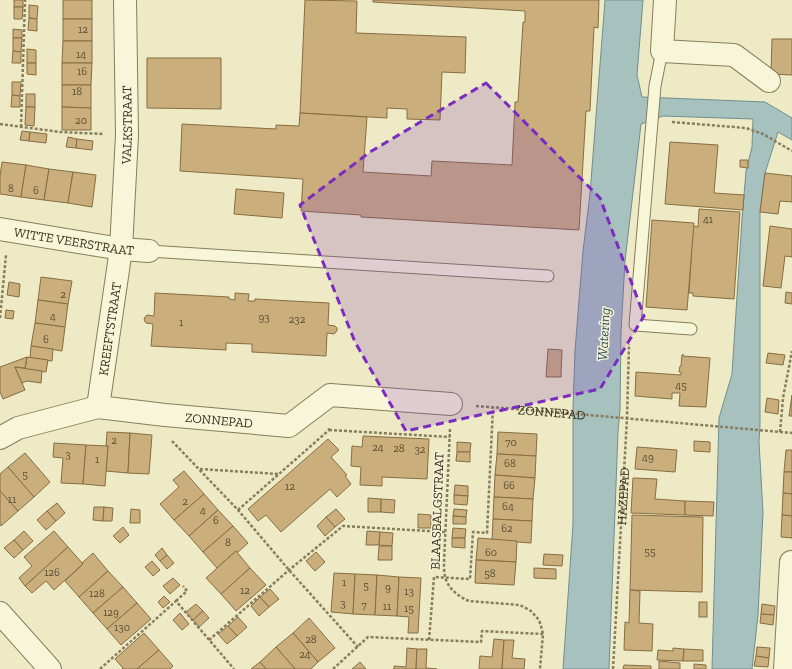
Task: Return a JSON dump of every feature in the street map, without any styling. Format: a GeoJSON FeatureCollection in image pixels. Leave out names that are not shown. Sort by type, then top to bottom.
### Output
{"type":"FeatureCollection","features":[{"type":"Feature","properties":{"kind":"street","name":"VALKSTRAAT"},"geometry":{"type":"LineString","coordinates":[[121,249],[127,135],[124,0]]}},
{"type":"Feature","properties":{"kind":"street"},"geometry":{"type":"LineString","coordinates":[[665,0],[662,51],[734,55],[769,81]]}},
{"type":"Feature","properties":{"kind":"street","name":"WITTE VEERSTRAAT"},"geometry":{"type":"LineString","coordinates":[[4,230],[121,249],[149,251]]}},
{"type":"Feature","properties":{"kind":"street","name":"KREEFTSTRAAT"},"geometry":{"type":"LineString","coordinates":[[98,407],[121,249]]}},
{"type":"Feature","properties":{"kind":"street"},"geometry":{"type":"LineString","coordinates":[[330,395],[451,404]]}},
{"type":"Feature","properties":{"kind":"street","name":"ZONNEPAD"},"geometry":{"type":"LineString","coordinates":[[98,407],[165,415],[289,426],[330,395]]}},
{"type":"Feature","properties":{"kind":"street"},"geometry":{"type":"LineString","coordinates":[[0,438],[18,428],[98,407]]}},
{"type":"Feature","properties":{"kind":"street"},"geometry":{"type":"LineString","coordinates":[[785,669],[792,562]]}},
{"type":"Feature","properties":{"kind":"street"},"geometry":{"type":"LineString","coordinates":[[0,613],[50,669]]}},
{"type":"Feature","properties":{"kind":"lane"},"geometry":{"type":"LineString","coordinates":[[662,51],[655,86],[635,325],[691,329]]}},
{"type":"Feature","properties":{"kind":"lane"},"geometry":{"type":"LineString","coordinates":[[149,251],[548,276]]}},
{"type":"Feature","properties":{"kind":"path"},"geometry":{"type":"LineString","coordinates":[[21,127],[25,0]]}},
{"type":"Feature","properties":{"kind":"path"},"geometry":{"type":"LineString","coordinates":[[650,143],[667,121],[746,128],[763,134],[792,151]]}},
{"type":"Feature","properties":{"kind":"path"},"geometry":{"type":"LineString","coordinates":[[0,124],[60,132],[127,135]]}},
{"type":"Feature","properties":{"kind":"path"},"geometry":{"type":"LineString","coordinates":[[0,318],[4,230]]}},
{"type":"Feature","properties":{"kind":"path","name":"HAZEPAD"},"geometry":{"type":"LineString","coordinates":[[613,669],[630,340],[635,325]]}},
{"type":"Feature","properties":{"kind":"path"},"geometry":{"type":"LineString","coordinates":[[780,432],[783,398],[792,351]]}},
{"type":"Feature","properties":{"kind":"path"},"geometry":{"type":"LineString","coordinates":[[329,430],[330,395]]}},
{"type":"Feature","properties":{"kind":"path","name":"ZONNEPAD"},"geometry":{"type":"LineString","coordinates":[[451,404],[792,433]]}},
{"type":"Feature","properties":{"kind":"path","name":"BLAASBALGSTRAAT"},"geometry":{"type":"LineString","coordinates":[[451,404],[444,563],[445,578],[456,594],[469,601],[520,605],[531,611],[539,620],[543,634],[540,669]]}},
{"type":"Feature","properties":{"kind":"path"},"geometry":{"type":"LineString","coordinates":[[429,640],[434,577],[470,579],[473,532],[487,533],[493,407]]}},
{"type":"Feature","properties":{"kind":"path"},"geometry":{"type":"LineString","coordinates":[[165,415],[164,433],[238,510],[358,647]]}},
{"type":"Feature","properties":{"kind":"path"},"geometry":{"type":"LineString","coordinates":[[238,510],[329,430],[450,437]]}},
{"type":"Feature","properties":{"kind":"path"},"geometry":{"type":"LineString","coordinates":[[199,469],[278,474]]}},
{"type":"Feature","properties":{"kind":"path"},"geometry":{"type":"LineString","coordinates":[[209,640],[289,570],[343,526],[446,532]]}},
{"type":"Feature","properties":{"kind":"path"},"geometry":{"type":"LineString","coordinates":[[100,669],[187,591],[183,586]]}},
{"type":"Feature","properties":{"kind":"path"},"geometry":{"type":"LineString","coordinates":[[176,601],[234,669]]}},
{"type":"Feature","properties":{"kind":"path"},"geometry":{"type":"LineString","coordinates":[[333,669],[368,638],[481,642],[482,631],[543,634]]}},
{"type":"Feature","properties":{"kind":"highlighted area"},"geometry":{"type":"Polygon","coordinates":[[[486,83],[600,198],[644,316],[600,389],[406,431],[355,342],[300,205],[370,152],[486,83]]]}},
{"type":"Feature","properties":{"kind":"water","name":"Watering"},"geometry":{"type":"Polygon","coordinates":[[[605,0],[643,0],[637,75],[642,97],[765,102],[792,118],[792,140],[778,132],[765,173],[760,212],[759,442],[763,512],[758,615],[752,669],[712,669],[719,418],[732,374],[742,219],[746,171],[752,147],[753,119],[663,116],[641,124],[625,261],[621,332],[620,410],[609,669],[563,669],[573,524],[573,407],[575,351],[583,251],[590,194],[605,0]]]}},
{"type":"Feature","properties":{"kind":"building"},"geometry":{"type":"Polygon","coordinates":[[[14,0],[23,0],[23,7],[14,7],[14,0]]]}},
{"type":"Feature","properties":{"kind":"building"},"geometry":{"type":"Polygon","coordinates":[[[63,0],[92,0],[92,19],[63,19],[63,0]]]}},
{"type":"Feature","properties":{"kind":"building"},"geometry":{"type":"Polygon","coordinates":[[[305,0],[357,1],[356,33],[466,37],[465,73],[442,72],[440,120],[407,119],[407,109],[387,108],[387,118],[300,113],[305,0]]]}},
{"type":"Feature","properties":{"kind":"building"},"geometry":{"type":"Polygon","coordinates":[[[373,0],[599,0],[598,28],[594,27],[590,111],[586,111],[579,230],[361,217],[361,215],[301,211],[303,179],[180,171],[182,124],[276,129],[276,125],[299,126],[300,113],[367,117],[363,172],[431,176],[432,161],[512,165],[515,102],[518,102],[525,11],[373,2],[373,0]]]}},
{"type":"Feature","properties":{"kind":"building"},"geometry":{"type":"Polygon","coordinates":[[[29,5],[38,6],[37,19],[29,18],[29,5]]]}},
{"type":"Feature","properties":{"kind":"building"},"geometry":{"type":"Polygon","coordinates":[[[14,7],[23,7],[22,19],[14,19],[14,7]]]}},
{"type":"Feature","properties":{"kind":"building"},"geometry":{"type":"Polygon","coordinates":[[[29,18],[37,19],[37,31],[28,30],[29,18]]]}},
{"type":"Feature","properties":{"kind":"building"},"geometry":{"type":"Polygon","coordinates":[[[63,19],[92,19],[92,41],[63,41],[63,19]]]}},
{"type":"Feature","properties":{"kind":"building"},"geometry":{"type":"Polygon","coordinates":[[[13,29],[22,30],[22,38],[13,38],[13,29]]]}},
{"type":"Feature","properties":{"kind":"building"},"geometry":{"type":"Polygon","coordinates":[[[13,38],[22,38],[21,52],[13,51],[13,38]]]}},
{"type":"Feature","properties":{"kind":"building"},"geometry":{"type":"Polygon","coordinates":[[[772,39],[792,39],[792,75],[771,74],[772,39]]]}},
{"type":"Feature","properties":{"kind":"building"},"geometry":{"type":"Polygon","coordinates":[[[63,41],[92,41],[92,63],[62,63],[63,41]]]}},
{"type":"Feature","properties":{"kind":"building"},"geometry":{"type":"Polygon","coordinates":[[[27,49],[36,50],[36,63],[27,63],[27,49]]]}},
{"type":"Feature","properties":{"kind":"building"},"geometry":{"type":"Polygon","coordinates":[[[13,51],[21,52],[21,63],[12,63],[13,51]]]}},
{"type":"Feature","properties":{"kind":"building"},"geometry":{"type":"Polygon","coordinates":[[[147,58],[221,58],[221,109],[147,108],[147,58]]]}},
{"type":"Feature","properties":{"kind":"building"},"geometry":{"type":"Polygon","coordinates":[[[27,63],[36,63],[36,75],[27,74],[27,63]]]}},
{"type":"Feature","properties":{"kind":"building"},"geometry":{"type":"Polygon","coordinates":[[[62,63],[92,63],[91,85],[62,85],[62,63]]]}},
{"type":"Feature","properties":{"kind":"building"},"geometry":{"type":"Polygon","coordinates":[[[12,82],[21,82],[20,96],[12,95],[12,82]]]}},
{"type":"Feature","properties":{"kind":"building"},"geometry":{"type":"Polygon","coordinates":[[[62,85],[91,85],[91,108],[62,107],[62,85]]]}},
{"type":"Feature","properties":{"kind":"building"},"geometry":{"type":"Polygon","coordinates":[[[26,94],[35,94],[35,107],[26,107],[26,94]]]}},
{"type":"Feature","properties":{"kind":"building"},"geometry":{"type":"Polygon","coordinates":[[[12,95],[20,96],[20,107],[11,107],[12,95]]]}},
{"type":"Feature","properties":{"kind":"building"},"geometry":{"type":"Polygon","coordinates":[[[26,107],[35,107],[34,126],[25,125],[26,107]]]}},
{"type":"Feature","properties":{"kind":"building"},"geometry":{"type":"Polygon","coordinates":[[[62,107],[91,108],[91,130],[62,130],[62,107]]]}},
{"type":"Feature","properties":{"kind":"building"},"geometry":{"type":"Polygon","coordinates":[[[22,131],[30,132],[29,141],[20,140],[22,131]]]}},
{"type":"Feature","properties":{"kind":"building"},"geometry":{"type":"Polygon","coordinates":[[[30,132],[47,134],[46,143],[29,141],[30,132]]]}},
{"type":"Feature","properties":{"kind":"building"},"geometry":{"type":"Polygon","coordinates":[[[68,137],[77,139],[76,148],[66,147],[68,137]]]}},
{"type":"Feature","properties":{"kind":"building"},"geometry":{"type":"Polygon","coordinates":[[[77,139],[93,141],[92,150],[76,148],[77,139]]]}},
{"type":"Feature","properties":{"kind":"building"},"geometry":{"type":"Polygon","coordinates":[[[670,142],[718,145],[714,193],[744,195],[743,210],[665,204],[670,142]]]}},
{"type":"Feature","properties":{"kind":"building"},"geometry":{"type":"Polygon","coordinates":[[[740,160],[748,160],[748,168],[740,167],[740,160]]]}},
{"type":"Feature","properties":{"kind":"building"},"geometry":{"type":"Polygon","coordinates":[[[2,162],[26,165],[21,197],[0,194],[2,162]]]}},
{"type":"Feature","properties":{"kind":"building"},"geometry":{"type":"Polygon","coordinates":[[[26,165],[49,169],[44,200],[21,197],[26,165]]]}},
{"type":"Feature","properties":{"kind":"building"},"geometry":{"type":"Polygon","coordinates":[[[49,169],[73,172],[68,203],[44,200],[49,169]]]}},
{"type":"Feature","properties":{"kind":"building"},"geometry":{"type":"Polygon","coordinates":[[[73,172],[96,175],[92,207],[68,203],[73,172]]]}},
{"type":"Feature","properties":{"kind":"building"},"geometry":{"type":"Polygon","coordinates":[[[765,173],[792,176],[792,202],[780,201],[778,214],[760,212],[765,173]]]}},
{"type":"Feature","properties":{"kind":"building"},"geometry":{"type":"Polygon","coordinates":[[[236,189],[284,193],[282,218],[234,214],[236,189]]]}},
{"type":"Feature","properties":{"kind":"building"},"geometry":{"type":"Polygon","coordinates":[[[699,209],[740,212],[734,299],[693,296],[693,293],[689,293],[693,226],[698,227],[699,209]]]}},
{"type":"Feature","properties":{"kind":"building"},"geometry":{"type":"Polygon","coordinates":[[[652,220],[694,223],[687,310],[646,307],[652,220]]]}},
{"type":"Feature","properties":{"kind":"building"},"geometry":{"type":"Polygon","coordinates":[[[770,226],[792,229],[792,257],[785,256],[781,288],[763,286],[770,226]]]}},
{"type":"Feature","properties":{"kind":"building"},"geometry":{"type":"Polygon","coordinates":[[[41,277],[72,281],[68,304],[38,300],[41,277]]]}},
{"type":"Feature","properties":{"kind":"building"},"geometry":{"type":"Polygon","coordinates":[[[9,282],[20,284],[19,297],[7,295],[9,282]]]}},
{"type":"Feature","properties":{"kind":"building"},"geometry":{"type":"Polygon","coordinates":[[[786,292],[792,293],[792,304],[785,303],[786,292]]]}},
{"type":"Feature","properties":{"kind":"building"},"geometry":{"type":"Polygon","coordinates":[[[155,293],[229,297],[229,299],[235,300],[235,293],[249,294],[248,301],[255,301],[255,299],[329,303],[328,325],[335,326],[337,330],[334,334],[327,333],[326,356],[252,352],[252,344],[226,343],[226,350],[151,346],[153,324],[146,323],[144,320],[147,315],[154,316],[155,293]]]}},
{"type":"Feature","properties":{"kind":"building"},"geometry":{"type":"Polygon","coordinates":[[[38,300],[68,304],[65,327],[35,323],[38,300]]]}},
{"type":"Feature","properties":{"kind":"building"},"geometry":{"type":"Polygon","coordinates":[[[6,310],[14,311],[13,319],[5,318],[6,310]]]}},
{"type":"Feature","properties":{"kind":"building"},"geometry":{"type":"Polygon","coordinates":[[[35,323],[65,327],[62,351],[31,346],[35,323]]]}},
{"type":"Feature","properties":{"kind":"building"},"geometry":{"type":"Polygon","coordinates":[[[31,346],[53,349],[52,361],[30,358],[31,346]]]}},
{"type":"Feature","properties":{"kind":"building"},"geometry":{"type":"Polygon","coordinates":[[[548,349],[562,350],[561,377],[546,377],[548,349]]]}},
{"type":"Feature","properties":{"kind":"building"},"geometry":{"type":"Polygon","coordinates":[[[768,353],[785,355],[783,365],[766,363],[768,353]]]}},
{"type":"Feature","properties":{"kind":"building"},"geometry":{"type":"Polygon","coordinates":[[[683,354],[683,356],[710,358],[706,407],[679,406],[680,393],[672,393],[672,399],[635,396],[636,372],[681,375],[681,372],[679,372],[683,354]]]}},
{"type":"Feature","properties":{"kind":"building"},"geometry":{"type":"Polygon","coordinates":[[[27,357],[48,360],[46,372],[25,369],[27,357]]]}},
{"type":"Feature","properties":{"kind":"building"},"geometry":{"type":"Polygon","coordinates":[[[27,357],[25,368],[15,367],[25,390],[3,399],[0,392],[0,367],[27,357]]]}},
{"type":"Feature","properties":{"kind":"building"},"geometry":{"type":"Polygon","coordinates":[[[15,367],[42,371],[41,383],[27,381],[22,383],[15,367]]]}},
{"type":"Feature","properties":{"kind":"building"},"geometry":{"type":"Polygon","coordinates":[[[792,395],[792,416],[789,416],[792,395]]]}},
{"type":"Feature","properties":{"kind":"building"},"geometry":{"type":"Polygon","coordinates":[[[767,398],[779,400],[778,414],[765,412],[767,398]]]}},
{"type":"Feature","properties":{"kind":"building"},"geometry":{"type":"Polygon","coordinates":[[[107,432],[130,433],[128,473],[106,471],[108,446],[106,446],[107,432]]]}},
{"type":"Feature","properties":{"kind":"building"},"geometry":{"type":"Polygon","coordinates":[[[498,432],[537,434],[536,456],[497,454],[498,432]]]}},
{"type":"Feature","properties":{"kind":"building"},"geometry":{"type":"Polygon","coordinates":[[[130,433],[152,435],[149,474],[128,473],[130,433]]]}},
{"type":"Feature","properties":{"kind":"building"},"geometry":{"type":"Polygon","coordinates":[[[363,436],[429,439],[427,479],[382,477],[382,486],[360,485],[361,467],[351,466],[352,446],[362,447],[363,436]]]}},
{"type":"Feature","properties":{"kind":"building"},"geometry":{"type":"Polygon","coordinates":[[[328,439],[339,450],[331,457],[347,475],[345,476],[351,484],[337,497],[330,489],[281,532],[266,515],[258,521],[248,509],[328,439]]]}},
{"type":"Feature","properties":{"kind":"building"},"geometry":{"type":"Polygon","coordinates":[[[694,441],[710,442],[710,452],[694,451],[694,441]]]}},
{"type":"Feature","properties":{"kind":"building"},"geometry":{"type":"Polygon","coordinates":[[[457,442],[471,443],[470,452],[457,452],[457,442]]]}},
{"type":"Feature","properties":{"kind":"building"},"geometry":{"type":"Polygon","coordinates":[[[54,443],[86,445],[83,484],[61,483],[63,458],[53,457],[54,443]]]}},
{"type":"Feature","properties":{"kind":"building"},"geometry":{"type":"Polygon","coordinates":[[[86,445],[108,446],[105,486],[83,484],[86,445]]]}},
{"type":"Feature","properties":{"kind":"building"},"geometry":{"type":"Polygon","coordinates":[[[637,447],[677,450],[675,472],[635,469],[637,447]]]}},
{"type":"Feature","properties":{"kind":"building"},"geometry":{"type":"Polygon","coordinates":[[[786,450],[792,450],[792,472],[784,472],[786,450]]]}},
{"type":"Feature","properties":{"kind":"building"},"geometry":{"type":"Polygon","coordinates":[[[457,452],[470,452],[470,462],[456,461],[457,452]]]}},
{"type":"Feature","properties":{"kind":"building"},"geometry":{"type":"Polygon","coordinates":[[[25,453],[50,482],[34,497],[8,467],[25,453]]]}},
{"type":"Feature","properties":{"kind":"building"},"geometry":{"type":"Polygon","coordinates":[[[497,454],[536,456],[535,478],[495,475],[497,454]]]}},
{"type":"Feature","properties":{"kind":"building"},"geometry":{"type":"Polygon","coordinates":[[[8,467],[34,497],[18,511],[0,491],[0,474],[8,467]]]}},
{"type":"Feature","properties":{"kind":"building"},"geometry":{"type":"Polygon","coordinates":[[[184,471],[204,494],[174,520],[160,504],[179,487],[173,480],[184,471]]]}},
{"type":"Feature","properties":{"kind":"building"},"geometry":{"type":"Polygon","coordinates":[[[784,472],[792,472],[792,494],[783,493],[784,472]]]}},
{"type":"Feature","properties":{"kind":"building"},"geometry":{"type":"Polygon","coordinates":[[[495,475],[535,478],[533,499],[494,497],[495,475]]]}},
{"type":"Feature","properties":{"kind":"building"},"geometry":{"type":"Polygon","coordinates":[[[633,478],[657,479],[655,499],[685,501],[685,515],[631,513],[633,478]]]}},
{"type":"Feature","properties":{"kind":"building"},"geometry":{"type":"Polygon","coordinates":[[[455,485],[468,486],[468,496],[454,495],[455,485]]]}},
{"type":"Feature","properties":{"kind":"building"},"geometry":{"type":"Polygon","coordinates":[[[0,491],[18,511],[1,526],[0,524],[0,491]]]}},
{"type":"Feature","properties":{"kind":"building"},"geometry":{"type":"Polygon","coordinates":[[[783,493],[792,494],[792,516],[782,515],[783,493]]]}},
{"type":"Feature","properties":{"kind":"building"},"geometry":{"type":"Polygon","coordinates":[[[204,494],[218,510],[189,536],[174,520],[204,494]]]}},
{"type":"Feature","properties":{"kind":"building"},"geometry":{"type":"Polygon","coordinates":[[[454,495],[468,496],[467,505],[454,504],[454,495]]]}},
{"type":"Feature","properties":{"kind":"building"},"geometry":{"type":"Polygon","coordinates":[[[494,497],[533,499],[532,521],[493,519],[494,497]]]}},
{"type":"Feature","properties":{"kind":"building"},"geometry":{"type":"Polygon","coordinates":[[[368,498],[381,499],[381,512],[368,512],[368,498]]]}},
{"type":"Feature","properties":{"kind":"building"},"geometry":{"type":"Polygon","coordinates":[[[381,499],[395,500],[394,513],[381,512],[381,499]]]}},
{"type":"Feature","properties":{"kind":"building"},"geometry":{"type":"Polygon","coordinates":[[[685,501],[714,502],[713,516],[685,515],[685,501]]]}},
{"type":"Feature","properties":{"kind":"building"},"geometry":{"type":"Polygon","coordinates":[[[57,503],[65,513],[56,521],[47,511],[57,503]]]}},
{"type":"Feature","properties":{"kind":"building"},"geometry":{"type":"Polygon","coordinates":[[[94,507],[104,507],[103,521],[93,520],[94,507]]]}},
{"type":"Feature","properties":{"kind":"building"},"geometry":{"type":"Polygon","coordinates":[[[104,507],[113,508],[112,521],[103,521],[104,507]]]}},
{"type":"Feature","properties":{"kind":"building"},"geometry":{"type":"Polygon","coordinates":[[[131,509],[140,510],[140,523],[130,523],[131,509]]]}},
{"type":"Feature","properties":{"kind":"building"},"geometry":{"type":"Polygon","coordinates":[[[336,509],[345,519],[335,527],[326,517],[336,509]]]}},
{"type":"Feature","properties":{"kind":"building"},"geometry":{"type":"Polygon","coordinates":[[[454,509],[467,510],[466,517],[453,516],[454,509]]]}},
{"type":"Feature","properties":{"kind":"building"},"geometry":{"type":"Polygon","coordinates":[[[218,510],[233,526],[203,552],[189,536],[218,510]]]}},
{"type":"Feature","properties":{"kind":"building"},"geometry":{"type":"Polygon","coordinates":[[[47,511],[56,521],[46,530],[37,520],[47,511]]]}},
{"type":"Feature","properties":{"kind":"building"},"geometry":{"type":"Polygon","coordinates":[[[418,514],[431,515],[431,528],[418,528],[418,514]]]}},
{"type":"Feature","properties":{"kind":"building"},"geometry":{"type":"Polygon","coordinates":[[[632,515],[703,517],[702,592],[630,590],[632,515]]]}},
{"type":"Feature","properties":{"kind":"building"},"geometry":{"type":"Polygon","coordinates":[[[782,515],[792,516],[792,538],[781,537],[782,515]]]}},
{"type":"Feature","properties":{"kind":"building"},"geometry":{"type":"Polygon","coordinates":[[[453,516],[466,517],[466,524],[453,524],[453,516]]]}},
{"type":"Feature","properties":{"kind":"building"},"geometry":{"type":"Polygon","coordinates":[[[326,517],[335,527],[325,536],[317,526],[326,517]]]}},
{"type":"Feature","properties":{"kind":"building"},"geometry":{"type":"Polygon","coordinates":[[[493,519],[532,521],[531,543],[492,540],[493,519]]]}},
{"type":"Feature","properties":{"kind":"building"},"geometry":{"type":"Polygon","coordinates":[[[233,526],[248,543],[237,553],[236,551],[217,568],[203,552],[233,526]]]}},
{"type":"Feature","properties":{"kind":"building"},"geometry":{"type":"Polygon","coordinates":[[[123,527],[129,535],[120,543],[113,536],[123,527]]]}},
{"type":"Feature","properties":{"kind":"building"},"geometry":{"type":"Polygon","coordinates":[[[453,528],[466,529],[465,538],[452,538],[453,528]]]}},
{"type":"Feature","properties":{"kind":"building"},"geometry":{"type":"Polygon","coordinates":[[[24,531],[33,541],[23,550],[14,540],[24,531]]]}},
{"type":"Feature","properties":{"kind":"building"},"geometry":{"type":"Polygon","coordinates":[[[54,531],[68,547],[25,586],[19,578],[32,566],[24,557],[54,531]]]}},
{"type":"Feature","properties":{"kind":"building"},"geometry":{"type":"Polygon","coordinates":[[[367,531],[380,532],[379,545],[366,545],[367,531]]]}},
{"type":"Feature","properties":{"kind":"building"},"geometry":{"type":"Polygon","coordinates":[[[380,532],[393,533],[392,546],[379,545],[380,532]]]}},
{"type":"Feature","properties":{"kind":"building"},"geometry":{"type":"Polygon","coordinates":[[[452,538],[465,538],[465,548],[452,547],[452,538]]]}},
{"type":"Feature","properties":{"kind":"building"},"geometry":{"type":"Polygon","coordinates":[[[478,538],[517,541],[516,562],[476,560],[478,538]]]}},
{"type":"Feature","properties":{"kind":"building"},"geometry":{"type":"Polygon","coordinates":[[[14,540],[23,550],[14,558],[4,548],[14,540]]]}},
{"type":"Feature","properties":{"kind":"building"},"geometry":{"type":"Polygon","coordinates":[[[379,546],[392,546],[392,560],[378,560],[379,546]]]}},
{"type":"Feature","properties":{"kind":"building"},"geometry":{"type":"Polygon","coordinates":[[[68,547],[83,564],[54,590],[46,581],[32,593],[25,586],[68,547]]]}},
{"type":"Feature","properties":{"kind":"building"},"geometry":{"type":"Polygon","coordinates":[[[162,548],[167,555],[160,561],[155,555],[162,548]]]}},
{"type":"Feature","properties":{"kind":"building"},"geometry":{"type":"Polygon","coordinates":[[[236,551],[250,568],[221,594],[206,578],[236,551]]]}},
{"type":"Feature","properties":{"kind":"building"},"geometry":{"type":"Polygon","coordinates":[[[316,552],[325,562],[315,571],[306,561],[316,552]]]}},
{"type":"Feature","properties":{"kind":"building"},"geometry":{"type":"Polygon","coordinates":[[[93,553],[108,571],[79,597],[65,581],[93,553]]]}},
{"type":"Feature","properties":{"kind":"building"},"geometry":{"type":"Polygon","coordinates":[[[544,554],[563,555],[562,566],[543,565],[544,554]]]}},
{"type":"Feature","properties":{"kind":"building"},"geometry":{"type":"Polygon","coordinates":[[[167,555],[174,563],[167,569],[160,561],[167,555]]]}},
{"type":"Feature","properties":{"kind":"building"},"geometry":{"type":"Polygon","coordinates":[[[476,560],[516,562],[514,585],[475,583],[476,560]]]}},
{"type":"Feature","properties":{"kind":"building"},"geometry":{"type":"Polygon","coordinates":[[[152,561],[160,570],[153,576],[145,567],[152,561]]]}},
{"type":"Feature","properties":{"kind":"building"},"geometry":{"type":"Polygon","coordinates":[[[250,568],[266,585],[236,611],[221,594],[250,568]]]}},
{"type":"Feature","properties":{"kind":"building"},"geometry":{"type":"Polygon","coordinates":[[[534,568],[556,569],[556,579],[534,578],[534,568]]]}},
{"type":"Feature","properties":{"kind":"building"},"geometry":{"type":"Polygon","coordinates":[[[108,571],[123,587],[93,613],[79,597],[108,571]]]}},
{"type":"Feature","properties":{"kind":"building"},"geometry":{"type":"Polygon","coordinates":[[[334,573],[355,574],[353,614],[331,612],[334,573]]]}},
{"type":"Feature","properties":{"kind":"building"},"geometry":{"type":"Polygon","coordinates":[[[355,574],[377,575],[375,615],[353,614],[355,574]]]}},
{"type":"Feature","properties":{"kind":"building"},"geometry":{"type":"Polygon","coordinates":[[[377,575],[399,577],[397,616],[375,615],[377,575]]]}},
{"type":"Feature","properties":{"kind":"building"},"geometry":{"type":"Polygon","coordinates":[[[399,577],[421,578],[418,633],[408,633],[409,617],[397,616],[399,577]]]}},
{"type":"Feature","properties":{"kind":"building"},"geometry":{"type":"Polygon","coordinates":[[[173,578],[180,585],[170,594],[163,586],[173,578]]]}},
{"type":"Feature","properties":{"kind":"building"},"geometry":{"type":"Polygon","coordinates":[[[123,587],[137,603],[107,629],[93,613],[123,587]]]}},
{"type":"Feature","properties":{"kind":"building"},"geometry":{"type":"Polygon","coordinates":[[[270,589],[279,599],[269,607],[260,597],[270,589]]]}},
{"type":"Feature","properties":{"kind":"building"},"geometry":{"type":"Polygon","coordinates":[[[630,590],[640,591],[639,623],[653,624],[652,651],[624,650],[625,622],[629,623],[630,590]]]}},
{"type":"Feature","properties":{"kind":"building"},"geometry":{"type":"Polygon","coordinates":[[[164,596],[170,602],[163,608],[158,602],[164,596]]]}},
{"type":"Feature","properties":{"kind":"building"},"geometry":{"type":"Polygon","coordinates":[[[260,597],[269,607],[259,616],[251,606],[260,597]]]}},
{"type":"Feature","properties":{"kind":"building"},"geometry":{"type":"Polygon","coordinates":[[[699,602],[707,602],[707,617],[699,617],[699,602]]]}},
{"type":"Feature","properties":{"kind":"building"},"geometry":{"type":"Polygon","coordinates":[[[137,603],[151,619],[121,645],[107,629],[137,603]]]}},
{"type":"Feature","properties":{"kind":"building"},"geometry":{"type":"Polygon","coordinates":[[[196,604],[203,611],[193,620],[186,612],[196,604]]]}},
{"type":"Feature","properties":{"kind":"building"},"geometry":{"type":"Polygon","coordinates":[[[762,604],[775,606],[774,615],[761,614],[762,604]]]}},
{"type":"Feature","properties":{"kind":"building"},"geometry":{"type":"Polygon","coordinates":[[[203,611],[209,618],[199,627],[193,620],[203,611]]]}},
{"type":"Feature","properties":{"kind":"building"},"geometry":{"type":"Polygon","coordinates":[[[180,613],[189,624],[182,630],[173,620],[180,613]]]}},
{"type":"Feature","properties":{"kind":"building"},"geometry":{"type":"Polygon","coordinates":[[[761,614],[774,615],[773,625],[760,623],[761,614]]]}},
{"type":"Feature","properties":{"kind":"building"},"geometry":{"type":"Polygon","coordinates":[[[238,617],[247,627],[237,636],[228,626],[238,617]]]}},
{"type":"Feature","properties":{"kind":"building"},"geometry":{"type":"Polygon","coordinates":[[[309,618],[335,648],[318,662],[293,633],[309,618]]]}},
{"type":"Feature","properties":{"kind":"building"},"geometry":{"type":"Polygon","coordinates":[[[228,626],[237,636],[227,644],[218,634],[228,626]]]}},
{"type":"Feature","properties":{"kind":"building"},"geometry":{"type":"Polygon","coordinates":[[[144,633],[159,650],[137,669],[122,669],[123,668],[115,659],[144,633]]]}},
{"type":"Feature","properties":{"kind":"building"},"geometry":{"type":"Polygon","coordinates":[[[293,633],[318,662],[311,669],[295,669],[276,647],[293,633]]]}},
{"type":"Feature","properties":{"kind":"building"},"geometry":{"type":"Polygon","coordinates":[[[494,639],[504,640],[502,669],[479,669],[480,656],[492,657],[494,639]]]}},
{"type":"Feature","properties":{"kind":"building"},"geometry":{"type":"Polygon","coordinates":[[[504,640],[514,640],[512,658],[525,659],[524,669],[502,669],[504,640]]]}},
{"type":"Feature","properties":{"kind":"building"},"geometry":{"type":"Polygon","coordinates":[[[276,647],[295,669],[266,669],[260,662],[276,647]]]}},
{"type":"Feature","properties":{"kind":"building"},"geometry":{"type":"Polygon","coordinates":[[[757,647],[770,648],[769,658],[756,656],[757,647]]]}},
{"type":"Feature","properties":{"kind":"building"},"geometry":{"type":"Polygon","coordinates":[[[407,648],[417,649],[416,669],[394,669],[394,666],[406,667],[407,648]]]}},
{"type":"Feature","properties":{"kind":"building"},"geometry":{"type":"Polygon","coordinates":[[[673,648],[684,649],[683,661],[657,660],[658,650],[673,651],[673,648]]]}},
{"type":"Feature","properties":{"kind":"building"},"geometry":{"type":"Polygon","coordinates":[[[417,649],[427,649],[426,668],[437,669],[416,669],[417,649]]]}},
{"type":"Feature","properties":{"kind":"building"},"geometry":{"type":"Polygon","coordinates":[[[684,649],[703,650],[703,661],[683,661],[684,649]]]}},
{"type":"Feature","properties":{"kind":"building"},"geometry":{"type":"Polygon","coordinates":[[[159,650],[173,666],[170,669],[137,669],[159,650]]]}},
{"type":"Feature","properties":{"kind":"building"},"geometry":{"type":"Polygon","coordinates":[[[756,656],[769,658],[768,667],[754,666],[756,656]]]}},
{"type":"Feature","properties":{"kind":"building"},"geometry":{"type":"Polygon","coordinates":[[[659,661],[680,663],[680,669],[659,669],[659,661]]]}},
{"type":"Feature","properties":{"kind":"building"},"geometry":{"type":"Polygon","coordinates":[[[260,662],[266,669],[251,669],[260,662]]]}},
{"type":"Feature","properties":{"kind":"building"},"geometry":{"type":"Polygon","coordinates":[[[360,662],[366,669],[352,669],[360,662]]]}},
{"type":"Feature","properties":{"kind":"building"},"geometry":{"type":"Polygon","coordinates":[[[694,664],[706,665],[706,669],[694,669],[694,664]]]}},
{"type":"Feature","properties":{"kind":"building"},"geometry":{"type":"Polygon","coordinates":[[[624,665],[651,666],[651,669],[623,669],[624,665]]]}}]}
